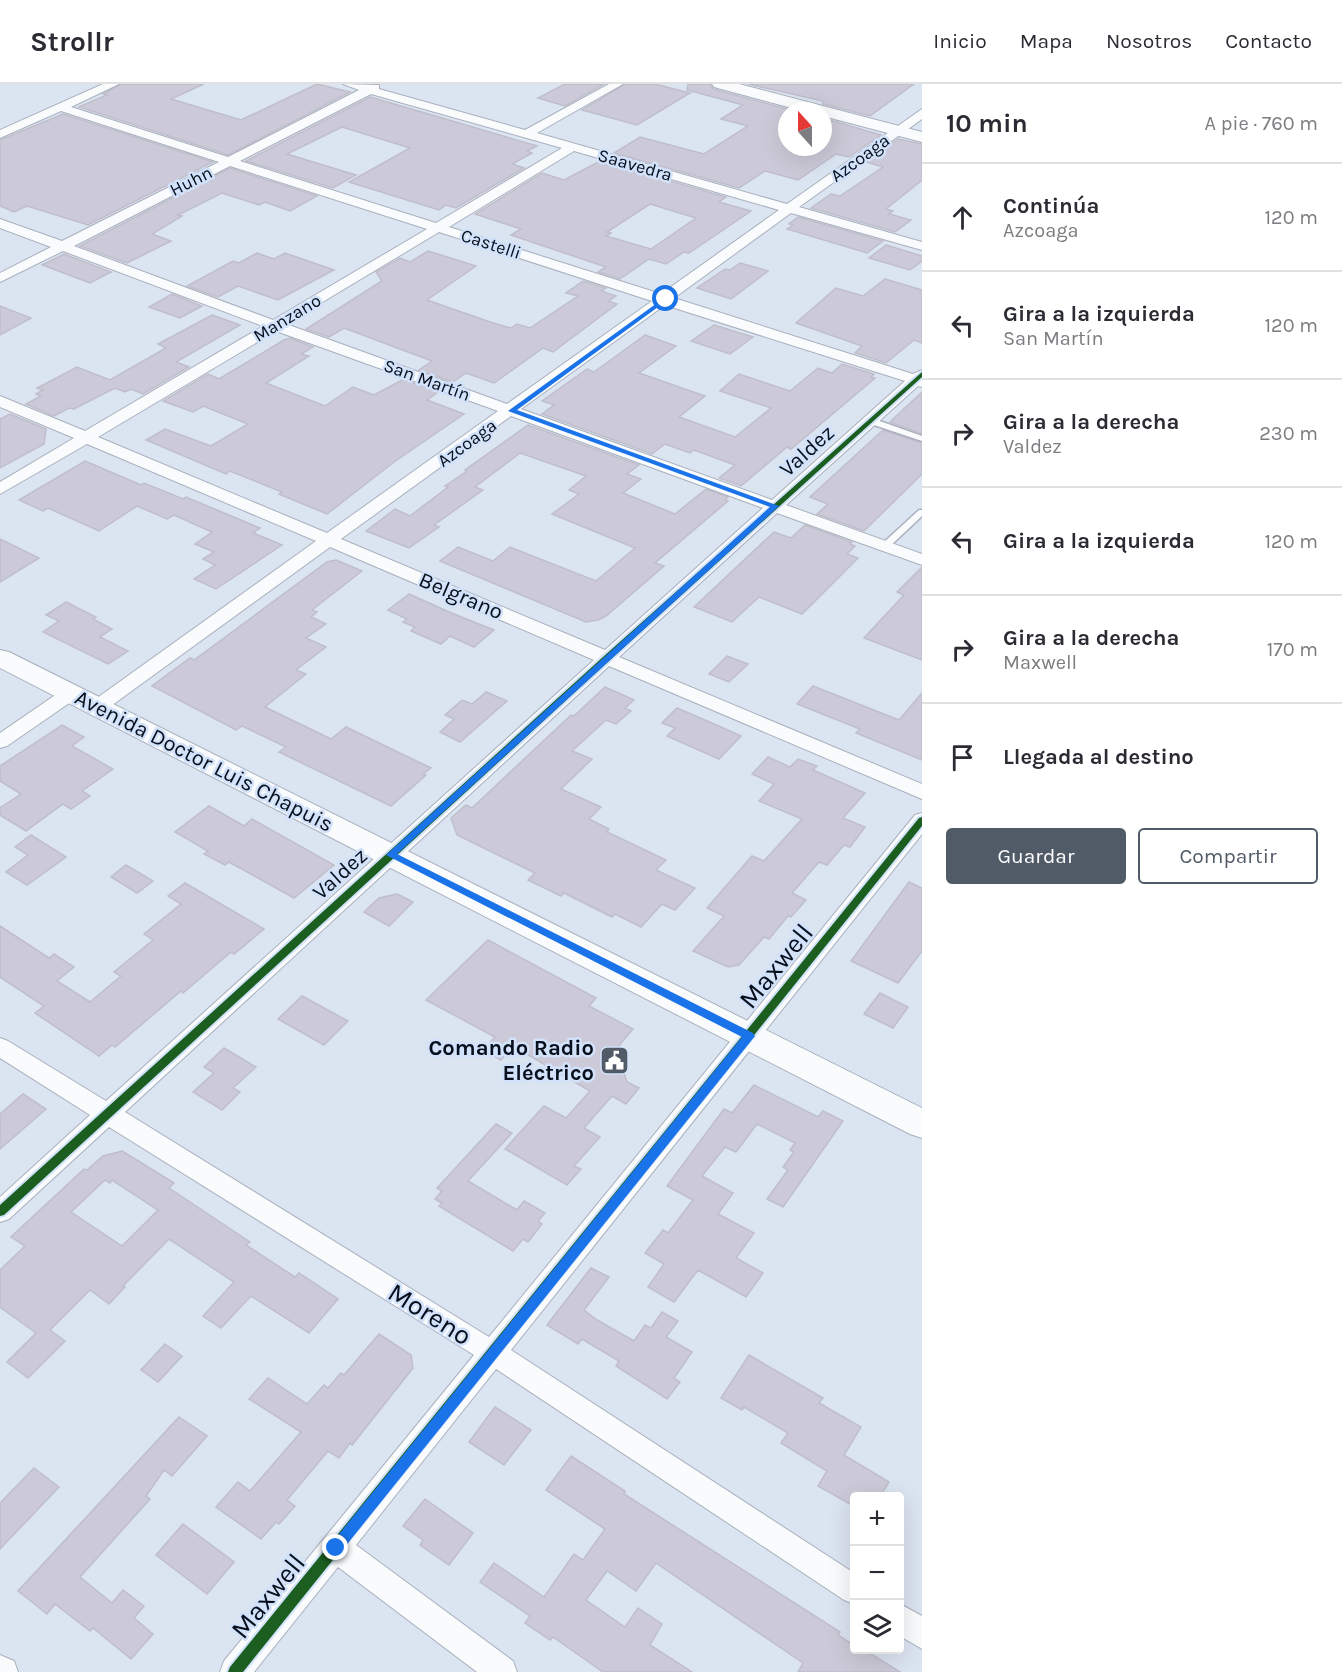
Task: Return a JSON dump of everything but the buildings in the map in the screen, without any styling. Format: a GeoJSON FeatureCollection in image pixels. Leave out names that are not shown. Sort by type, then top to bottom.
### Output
{"type":"FeatureCollection","features":[{"type":"Feature","properties":{"kind":"main road"},"geometry":{"type":"LineString","coordinates":[[720,84],[922,136]]}},
{"type":"Feature","properties":{"kind":"main road","name":"Avenida Doctor Luis Chapuis"},"geometry":{"type":"LineString","coordinates":[[0,657],[922,1124]]}},
{"type":"Feature","properties":{"kind":"street"},"geometry":{"type":"LineString","coordinates":[[0,134],[113,84]]}},
{"type":"Feature","properties":{"kind":"street","name":"Saavedra"},"geometry":{"type":"LineString","coordinates":[[349,84],[375,87],[527,134],[922,246]]}},
{"type":"Feature","properties":{"kind":"street"},"geometry":{"type":"LineString","coordinates":[[527,134],[617,84]]}},
{"type":"Feature","properties":{"kind":"street","name":"Huhn"},"geometry":{"type":"LineString","coordinates":[[0,278],[375,87]]}},
{"type":"Feature","properties":{"kind":"street","name":"Castelli"},"geometry":{"type":"LineString","coordinates":[[59,107],[227,162],[920,379]]}},
{"type":"Feature","properties":{"kind":"street","name":"Azcoaga"},"geometry":{"type":"LineString","coordinates":[[98,707],[512,411],[922,113]]}},
{"type":"Feature","properties":{"kind":"street","name":"Manzano"},"geometry":{"type":"LineString","coordinates":[[0,489],[573,147]]}},
{"type":"Feature","properties":{"kind":"street","name":"San Martín"},"geometry":{"type":"LineString","coordinates":[[0,223],[922,560]]}},
{"type":"Feature","properties":{"kind":"street","name":"Valdez"},"geometry":{"type":"LineString","coordinates":[[0,1212],[606,659],[870,421],[920,379]]}},
{"type":"Feature","properties":{"kind":"street","name":"Belgrano"},"geometry":{"type":"LineString","coordinates":[[0,401],[922,792]]}},
{"type":"Feature","properties":{"kind":"street"},"geometry":{"type":"LineString","coordinates":[[0,742],[71,693]]}},
{"type":"Feature","properties":{"kind":"street","name":"Maxwell"},"geometry":{"type":"LineString","coordinates":[[235,1672],[922,820]]}},
{"type":"Feature","properties":{"kind":"street","name":"Moreno"},"geometry":{"type":"LineString","coordinates":[[0,1047],[493,1353],[850,1587]]}},
{"type":"Feature","properties":{"kind":"street"},"geometry":{"type":"LineString","coordinates":[[336,1548],[502,1672]]}},
{"type":"Feature","properties":{"kind":"street"},"geometry":{"type":"LineString","coordinates":[[904,1622],[922,1634]]}},
{"type":"Feature","properties":{"kind":"lane"},"geometry":{"type":"LineString","coordinates":[[870,421],[922,439]]}},
{"type":"Feature","properties":{"kind":"lane"},"geometry":{"type":"LineString","coordinates":[[885,546],[922,512]]}},
{"type":"Feature","properties":{"kind":"cycle path"},"geometry":{"type":"LineString","coordinates":[[0,1212],[922,374]]}},
{"type":"Feature","properties":{"kind":"cycle path"},"geometry":{"type":"LineString","coordinates":[[235,1672],[922,820]]}},
{"type":"Feature","properties":{"kind":"place","name":"Comando Radio Eléctrico"},"geometry":{"type":"Point","coordinates":[615,1061]}},
{"type":"Feature","properties":{"kind":"route"},"geometry":{"type":"LineString","coordinates":[[336,1548],[749,1036],[391,855],[775,506],[512,411],[666,299]]}}]}
